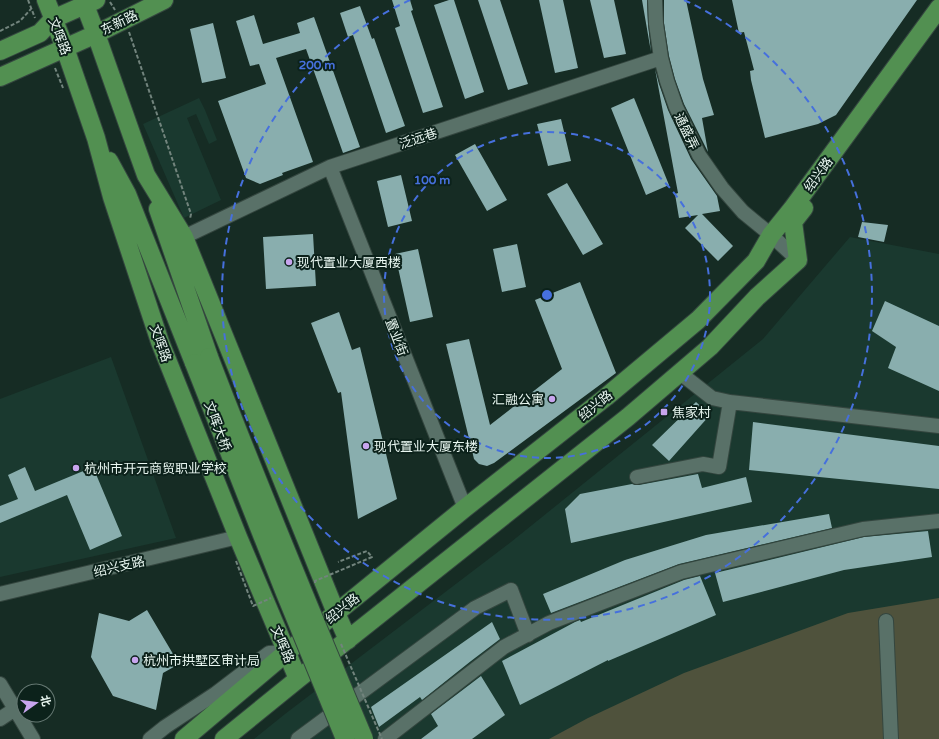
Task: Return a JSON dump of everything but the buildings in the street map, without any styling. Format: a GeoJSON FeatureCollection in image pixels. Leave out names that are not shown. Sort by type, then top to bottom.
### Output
{"type":"FeatureCollection","features":[{"type":"Feature","properties":{"kind":"main road","name":"东新路"},"geometry":{"type":"LineString","coordinates":[[0,77],[96,34],[164,0]]}},
{"type":"Feature","properties":{"kind":"main road"},"geometry":{"type":"LineString","coordinates":[[0,51],[40,33],[53,20],[88,2],[96,34],[146,175],[184,238],[336,613],[344,639]]}},
{"type":"Feature","properties":{"kind":"main road","name":"文晖路"},"geometry":{"type":"LineString","coordinates":[[39,4],[53,20],[65,48],[96,138],[112,197],[160,342],[238,537],[298,679]]}},
{"type":"Feature","properties":{"kind":"main road","name":"绍兴路"},"geometry":{"type":"LineString","coordinates":[[184,739],[287,652],[465,508],[606,397],[698,320],[756,261],[772,235],[792,210],[939,8]]}},
{"type":"Feature","properties":{"kind":"main road","name":"绍兴路"},"geometry":{"type":"LineString","coordinates":[[798,260],[793,222],[939,24]]}},
{"type":"Feature","properties":{"kind":"main road","name":"文晖大桥"},"geometry":{"type":"LineString","coordinates":[[96,138],[127,194],[201,360],[251,464],[364,739]]}},
{"type":"Feature","properties":{"kind":"main road","name":"文晖大桥"},"geometry":{"type":"LineString","coordinates":[[146,175],[201,360],[284,593],[345,739]]}},
{"type":"Feature","properties":{"kind":"main road"},"geometry":{"type":"LineString","coordinates":[[224,739],[298,679],[344,639],[622,422],[710,347],[757,297],[798,260]]}},
{"type":"Feature","properties":{"kind":"street","name":"通盛弄"},"geometry":{"type":"LineString","coordinates":[[655,0],[656,24],[661,58],[667,81],[676,107],[699,155],[722,188],[743,212],[772,235],[798,260]]}},
{"type":"Feature","properties":{"kind":"street","name":"泛远巷"},"geometry":{"type":"LineString","coordinates":[[184,238],[330,167],[661,58]]}},
{"type":"Feature","properties":{"kind":"street","name":"置业街"},"geometry":{"type":"LineString","coordinates":[[330,167],[465,508]]}},
{"type":"Feature","properties":{"kind":"street"},"geometry":{"type":"LineString","coordinates":[[680,373],[712,398],[730,402],[939,426]]}},
{"type":"Feature","properties":{"kind":"street"},"geometry":{"type":"LineString","coordinates":[[637,477],[703,464],[719,467],[730,402]]}},
{"type":"Feature","properties":{"kind":"street"},"geometry":{"type":"LineString","coordinates":[[385,739],[504,648],[549,624],[681,572],[863,528],[939,521]]}},
{"type":"Feature","properties":{"kind":"street","name":"绍兴支路"},"geometry":{"type":"LineString","coordinates":[[0,594],[238,537]]}},
{"type":"Feature","properties":{"kind":"street"},"geometry":{"type":"LineString","coordinates":[[298,739],[475,608],[511,590],[528,635]]}},
{"type":"Feature","properties":{"kind":"street"},"geometry":{"type":"LineString","coordinates":[[886,621],[891,739]]}},
{"type":"Feature","properties":{"kind":"street"},"geometry":{"type":"LineString","coordinates":[[150,739],[165,727],[216,694],[269,653],[287,652]]}},
{"type":"Feature","properties":{"kind":"street"},"geometry":{"type":"LineString","coordinates":[[0,684],[33,739]]}},
{"type":"Feature","properties":{"kind":"street"},"geometry":{"type":"LineString","coordinates":[[0,719],[15,710]]}},
{"type":"Feature","properties":{"kind":"path"},"geometry":{"type":"LineString","coordinates":[[108,0],[129,32],[192,214],[184,238]]}},
{"type":"Feature","properties":{"kind":"path"},"geometry":{"type":"LineString","coordinates":[[0,31],[20,22],[39,4]]}},
{"type":"Feature","properties":{"kind":"path"},"geometry":{"type":"LineString","coordinates":[[318,588],[315,581],[372,557],[367,551],[338,562]]}},
{"type":"Feature","properties":{"kind":"path"},"geometry":{"type":"LineString","coordinates":[[236,561],[253,606],[273,597]]}},
{"type":"Feature","properties":{"kind":"path"},"geometry":{"type":"LineString","coordinates":[[344,639],[382,739]]}},
{"type":"Feature","properties":{"kind":"shaded area"},"geometry":{"type":"Polygon","coordinates":[[[199,98],[217,140],[209,144],[196,114],[187,118],[221,200],[184,218],[143,124],[199,98]]]}},
{"type":"Feature","properties":{"kind":"shaded area"},"geometry":{"type":"Polygon","coordinates":[[[850,237],[939,254],[939,739],[254,739],[511,542],[763,339],[850,237]]]}},
{"type":"Feature","properties":{"kind":"shaded area","name":"杭州市开元商贸职业学校"},"geometry":{"type":"Polygon","coordinates":[[[111,357],[176,538],[0,577],[0,399],[111,357]]]}},
{"type":"Feature","properties":{"kind":"shaded area"},"geometry":{"type":"Polygon","coordinates":[[[939,598],[939,739],[549,739],[588,718],[684,673],[848,613],[939,598]]]}},
{"type":"Feature","properties":{"kind":"place","name":"现代置业大厦西楼"},"geometry":{"type":"Point","coordinates":[289,262]}},
{"type":"Feature","properties":{"kind":"place","name":"汇融公寓"},"geometry":{"type":"Point","coordinates":[552,399]}},
{"type":"Feature","properties":{"kind":"place","name":"焦家村"},"geometry":{"type":"Point","coordinates":[664,412]}},
{"type":"Feature","properties":{"kind":"place","name":"现代置业大厦东楼"},"geometry":{"type":"Point","coordinates":[366,446]}},
{"type":"Feature","properties":{"kind":"place","name":"杭州市开元商贸职业学校"},"geometry":{"type":"Point","coordinates":[76,468]}},
{"type":"Feature","properties":{"kind":"place","name":"杭州市拱墅区审计局"},"geometry":{"type":"Point","coordinates":[135,660]}}]}
